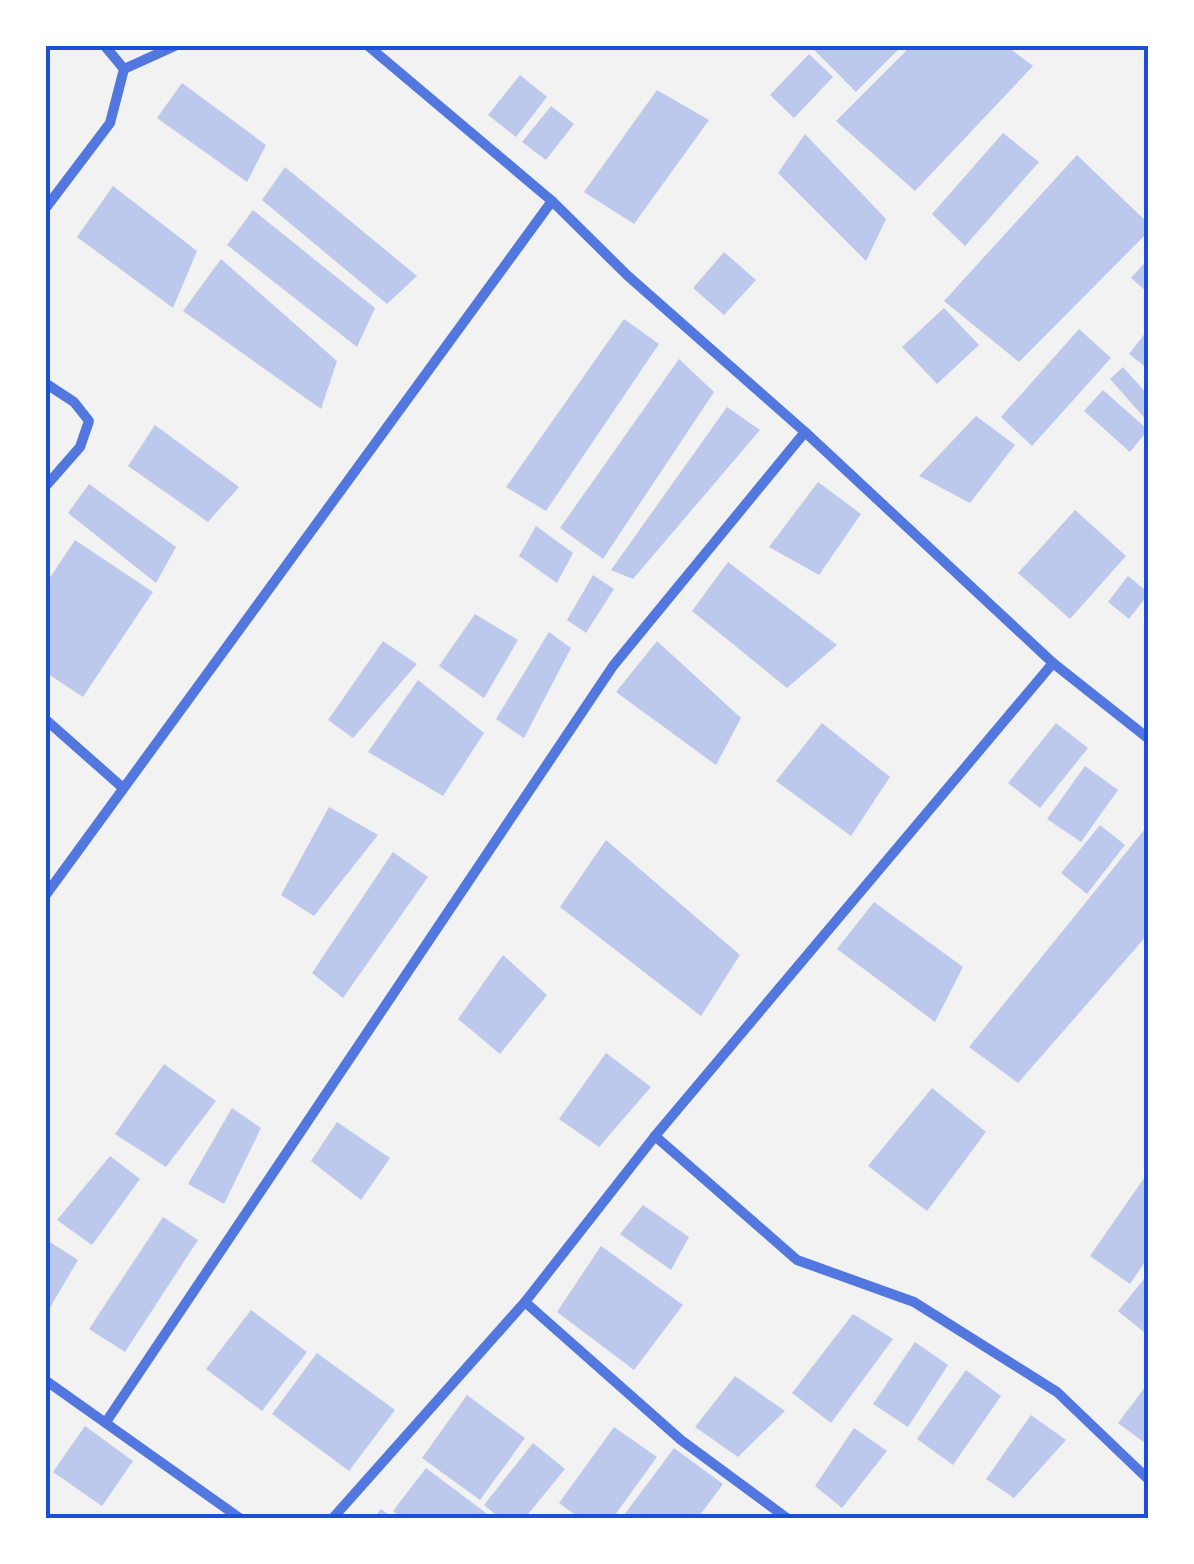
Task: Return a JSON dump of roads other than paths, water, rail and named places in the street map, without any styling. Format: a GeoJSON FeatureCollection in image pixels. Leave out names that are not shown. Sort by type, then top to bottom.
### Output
{"type":"FeatureCollection","features":[{"type":"Feature","properties":{"kind":"street"},"geometry":{"type":"LineString","coordinates":[[104,45],[124,69]]}},
{"type":"Feature","properties":{"kind":"street"},"geometry":{"type":"LineString","coordinates":[[124,69],[177,45]]}},
{"type":"Feature","properties":{"kind":"street"},"geometry":{"type":"LineString","coordinates":[[367,45],[552,201],[628,276],[805,432],[1053,663],[1148,736]]}},
{"type":"Feature","properties":{"kind":"street"},"geometry":{"type":"LineString","coordinates":[[45,209],[110,123],[124,69]]}},
{"type":"Feature","properties":{"kind":"street"},"geometry":{"type":"LineString","coordinates":[[45,896],[552,201]]}},
{"type":"Feature","properties":{"kind":"street"},"geometry":{"type":"LineString","coordinates":[[45,383],[74,402],[89,421],[80,448],[45,487]]}},
{"type":"Feature","properties":{"kind":"street"},"geometry":{"type":"LineString","coordinates":[[106,1422],[614,666],[805,432]]}},
{"type":"Feature","properties":{"kind":"street"},"geometry":{"type":"LineString","coordinates":[[332,1519],[525,1302],[655,1136],[1053,663]]}},
{"type":"Feature","properties":{"kind":"street"},"geometry":{"type":"LineString","coordinates":[[45,719],[123,788]]}},
{"type":"Feature","properties":{"kind":"street"},"geometry":{"type":"LineString","coordinates":[[655,1136],[797,1260],[914,1302],[1057,1392],[1149,1480]]}},
{"type":"Feature","properties":{"kind":"street"},"geometry":{"type":"LineString","coordinates":[[525,1302],[681,1440],[788,1519]]}},
{"type":"Feature","properties":{"kind":"street"},"geometry":{"type":"LineString","coordinates":[[45,1380],[241,1519]]}}]}
